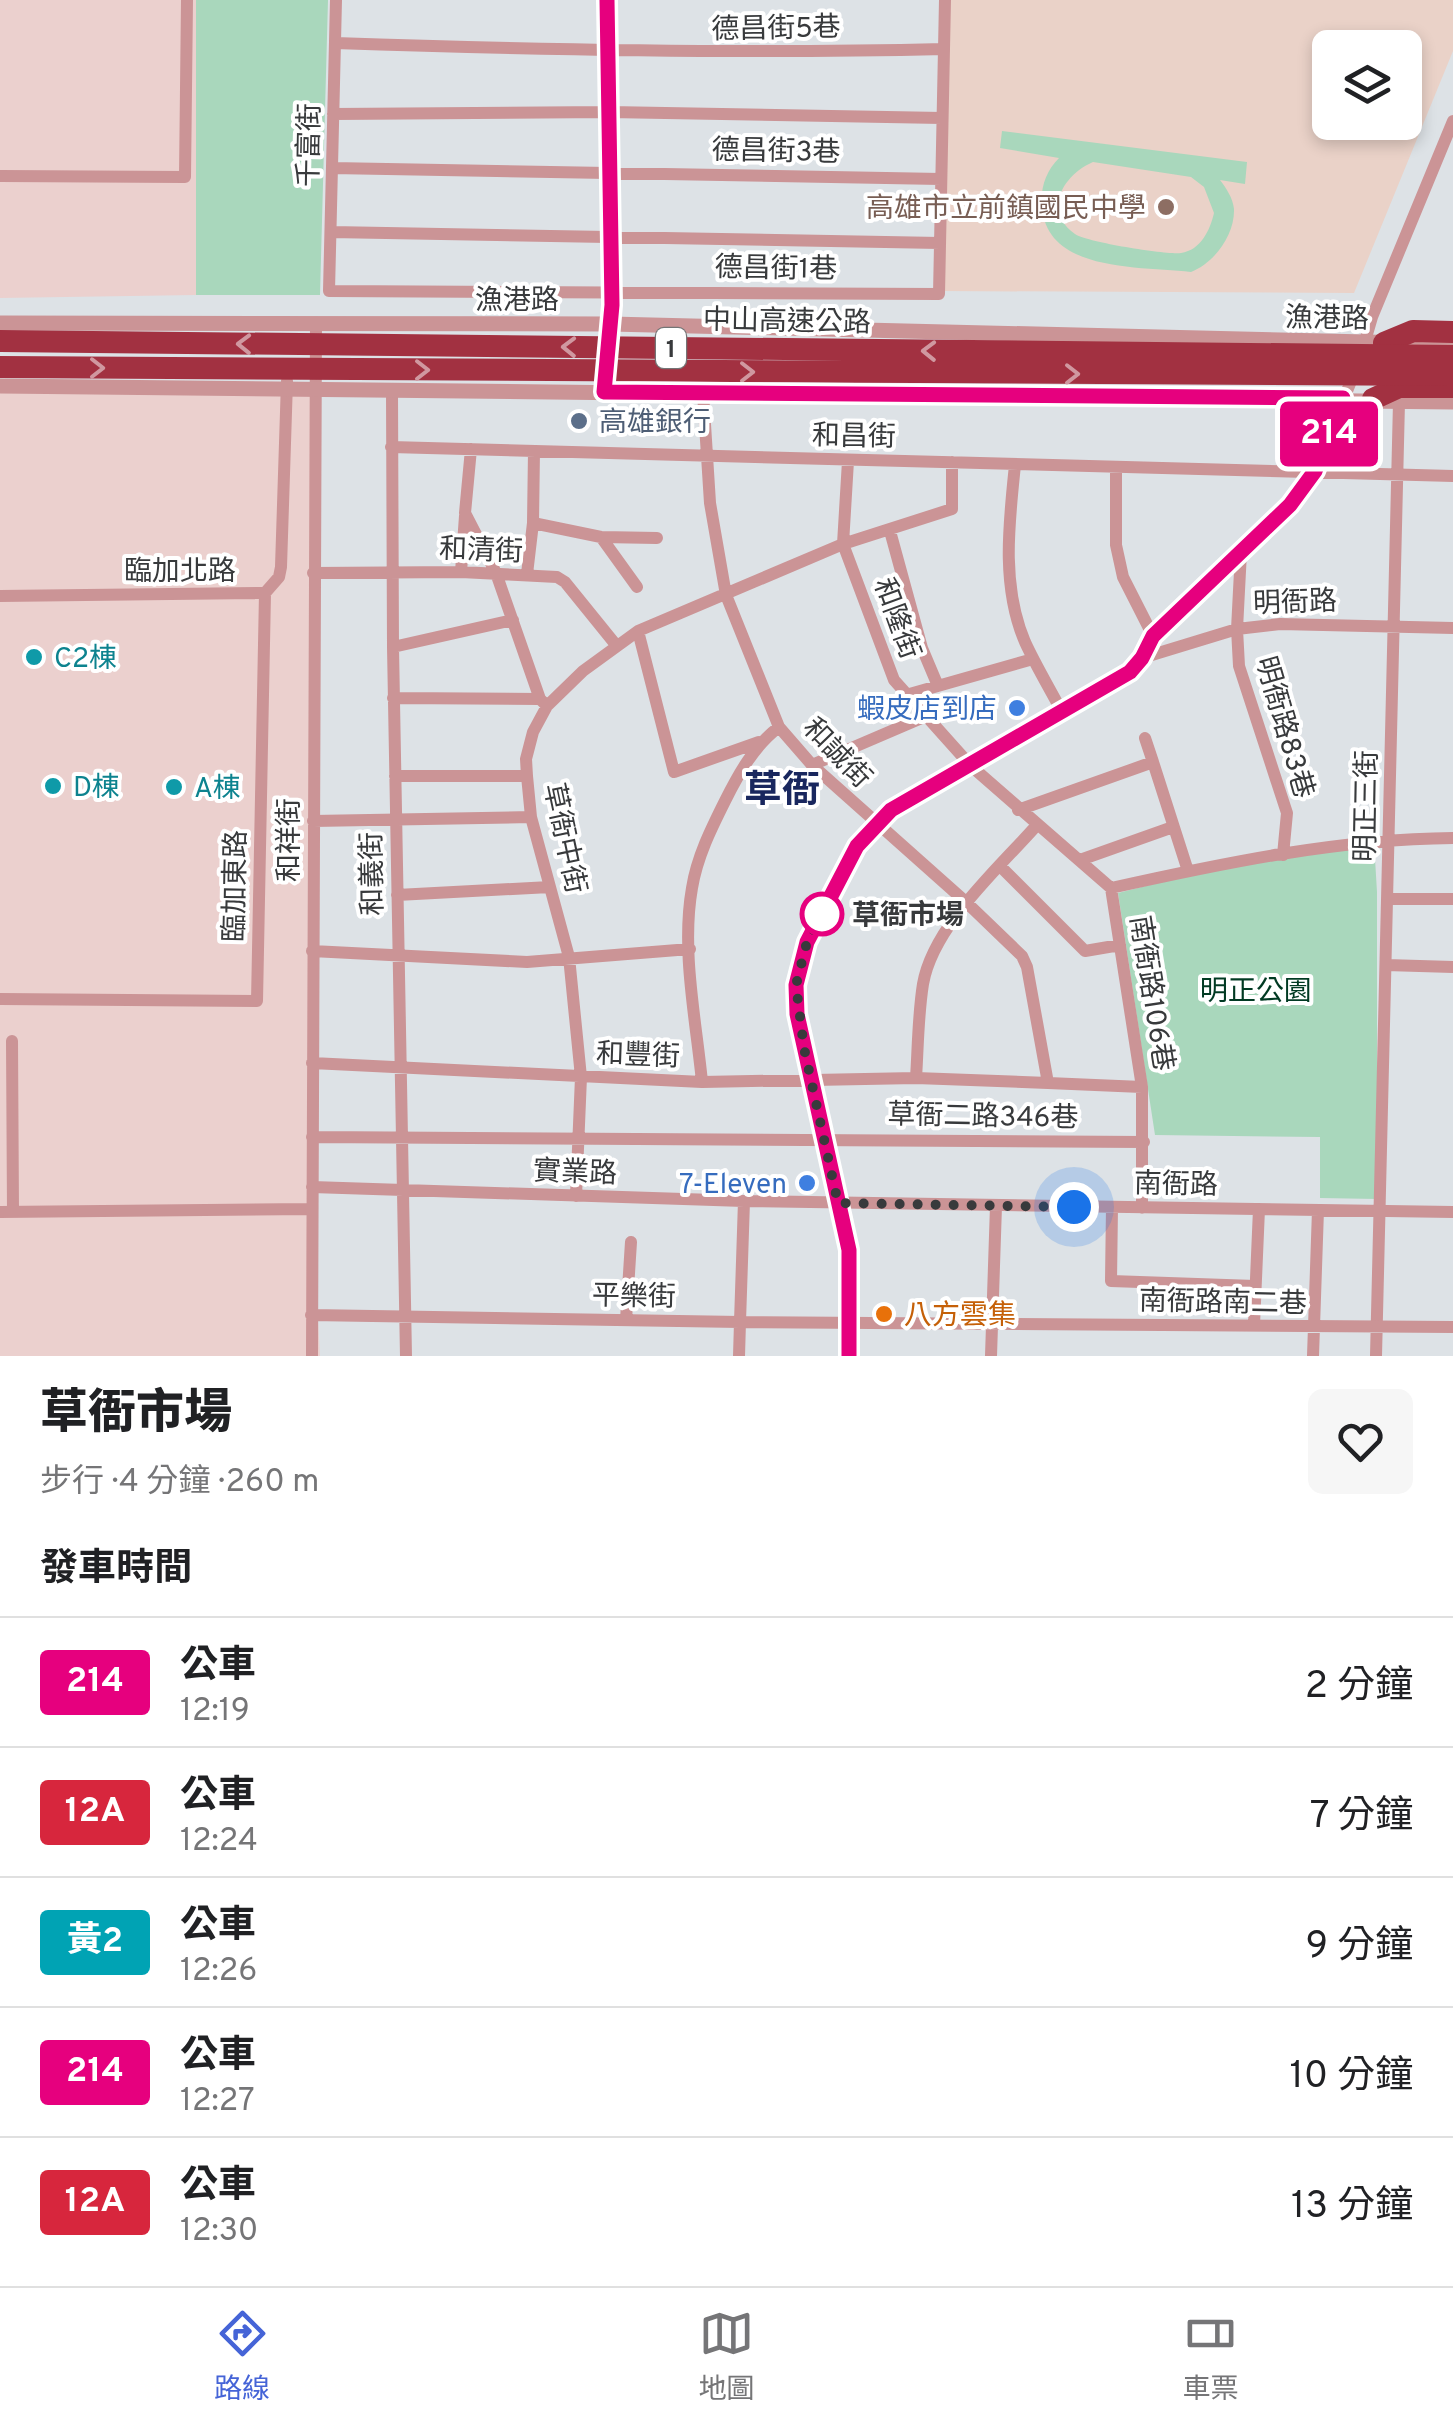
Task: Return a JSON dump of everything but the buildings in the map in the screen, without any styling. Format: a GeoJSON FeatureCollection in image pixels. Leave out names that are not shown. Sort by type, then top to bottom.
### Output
{"type":"FeatureCollection","features":[{"type":"Feature","properties":{"kind":"highway"},"geometry":{"type":"LineString","coordinates":[[1370,347],[1413,332],[1453,332]]}},
{"type":"Feature","properties":{"kind":"highway","name":"中山高速公路"},"geometry":{"type":"LineString","coordinates":[[0,341],[1453,356]]}},
{"type":"Feature","properties":{"kind":"highway","name":"中山高速公路"},"geometry":{"type":"LineString","coordinates":[[0,368],[1453,375]]}},
{"type":"Feature","properties":{"kind":"highway"},"geometry":{"type":"LineString","coordinates":[[1373,399],[1399,387],[1453,388]]}},
{"type":"Feature","properties":{"kind":"street"},"geometry":{"type":"LineString","coordinates":[[0,176],[185,177],[187,0]]}},
{"type":"Feature","properties":{"kind":"street","name":"千富街"},"geometry":{"type":"LineString","coordinates":[[330,291],[336,0]]}},
{"type":"Feature","properties":{"kind":"street"},"geometry":{"type":"LineString","coordinates":[[604,392],[612,290],[607,0]]}},
{"type":"Feature","properties":{"kind":"street"},"geometry":{"type":"LineString","coordinates":[[331,232],[940,243],[945,0]]}},
{"type":"Feature","properties":{"kind":"street","name":"德昌街5巷"},"geometry":{"type":"LineString","coordinates":[[335,43],[772,54],[944,49]]}},
{"type":"Feature","properties":{"kind":"street"},"geometry":{"type":"LineString","coordinates":[[333,114],[609,112],[942,118]]}},
{"type":"Feature","properties":{"kind":"street"},"geometry":{"type":"LineString","coordinates":[[849,1356],[850,1260],[810,1081],[797,1014],[796,985],[800,962],[846,866],[875,824],[891,810],[1130,672],[1153,636],[1282,514],[1315,471],[1343,398],[1370,347],[1372,317],[1453,121]]}},
{"type":"Feature","properties":{"kind":"street","name":"德昌街3巷"},"geometry":{"type":"LineString","coordinates":[[332,168],[941,179]]}},
{"type":"Feature","properties":{"kind":"street","name":"德昌街1巷"},"geometry":{"type":"LineString","coordinates":[[330,291],[938,294],[940,243]]}},
{"type":"Feature","properties":{"kind":"street","name":"和祥街"},"geometry":{"type":"LineString","coordinates":[[312,1356],[316,323]]}},
{"type":"Feature","properties":{"kind":"street","name":"漁港路"},"geometry":{"type":"LineString","coordinates":[[0,324],[611,324],[1370,347],[1453,344]]}},
{"type":"Feature","properties":{"kind":"street","name":"臨加北路"},"geometry":{"type":"LineString","coordinates":[[0,596],[265,592],[279,577],[281,567],[288,324]]}},
{"type":"Feature","properties":{"kind":"street"},"geometry":{"type":"LineString","coordinates":[[0,386],[1453,402]]}},
{"type":"Feature","properties":{"kind":"street","name":"和義街"},"geometry":{"type":"LineString","coordinates":[[392,392],[395,820],[406,1356]]}},
{"type":"Feature","properties":{"kind":"street","name":"和誠街"},"geometry":{"type":"LineString","coordinates":[[703,393],[710,503],[726,594],[779,727],[812,766],[1022,956],[1048,1083]]}},
{"type":"Feature","properties":{"kind":"street","name":"明正三街"},"geometry":{"type":"LineString","coordinates":[[1376,1356],[1399,402]]}},
{"type":"Feature","properties":{"kind":"street","name":"和昌街"},"geometry":{"type":"LineString","coordinates":[[392,447],[1453,476]]}},
{"type":"Feature","properties":{"kind":"street"},"geometry":{"type":"LineString","coordinates":[[461,572],[471,450]]}},
{"type":"Feature","properties":{"kind":"street"},"geometry":{"type":"LineString","coordinates":[[527,574],[533,524],[534,451]]}},
{"type":"Feature","properties":{"kind":"street","name":"和隆街"},"geometry":{"type":"LineString","coordinates":[[848,461],[844,544],[894,680],[970,766],[1111,888]]}},
{"type":"Feature","properties":{"kind":"street","name":"草衙中街"},"geometry":{"type":"LineString","coordinates":[[576,1196],[581,1077],[568,957],[531,817],[527,776],[526,759],[544,703],[638,631],[844,544],[952,509],[952,462]]}},
{"type":"Feature","properties":{"kind":"street"},"geometry":{"type":"LineString","coordinates":[[1015,464],[1007,536],[1010,587],[1023,638],[1062,712]]}},
{"type":"Feature","properties":{"kind":"street"},"geometry":{"type":"LineString","coordinates":[[1116,467],[1116,545],[1124,577],[1153,636]]}},
{"type":"Feature","properties":{"kind":"street"},"geometry":{"type":"LineString","coordinates":[[394,698],[544,703],[496,573],[465,513]]}},
{"type":"Feature","properties":{"kind":"street"},"geometry":{"type":"LineString","coordinates":[[533,524],[601,537],[656,538]]}},
{"type":"Feature","properties":{"kind":"street"},"geometry":{"type":"LineString","coordinates":[[890,530],[922,648],[938,686]]}},
{"type":"Feature","properties":{"kind":"street"},"geometry":{"type":"LineString","coordinates":[[601,537],[636,587]]}},
{"type":"Feature","properties":{"kind":"street","name":"明衙路83巷"},"geometry":{"type":"LineString","coordinates":[[1241,552],[1236,629],[1240,666],[1287,813],[1284,855]]}},
{"type":"Feature","properties":{"kind":"street","name":"和清街"},"geometry":{"type":"LineString","coordinates":[[313,573],[461,572],[557,577],[616,645]]}},
{"type":"Feature","properties":{"kind":"street","name":"臨加東路"},"geometry":{"type":"LineString","coordinates":[[0,999],[256,1000],[265,592]]}},
{"type":"Feature","properties":{"kind":"street"},"geometry":{"type":"LineString","coordinates":[[393,647],[514,620]]}},
{"type":"Feature","properties":{"kind":"street","name":"明衙路"},"geometry":{"type":"LineString","coordinates":[[1142,658],[1236,629],[1297,623],[1453,628]]}},
{"type":"Feature","properties":{"kind":"street"},"geometry":{"type":"LineString","coordinates":[[638,631],[674,772],[759,742]]}},
{"type":"Feature","properties":{"kind":"street"},"geometry":{"type":"LineString","coordinates":[[906,694],[1034,659]]}},
{"type":"Feature","properties":{"kind":"street"},"geometry":{"type":"LineString","coordinates":[[812,766],[924,717]]}},
{"type":"Feature","properties":{"kind":"street","name":"和豐街"},"geometry":{"type":"LineString","coordinates":[[312,1063],[702,1082],[690,949],[691,890],[705,842],[759,742],[779,727]]}},
{"type":"Feature","properties":{"kind":"street"},"geometry":{"type":"LineString","coordinates":[[1145,738],[1188,871]]}},
{"type":"Feature","properties":{"kind":"street"},"geometry":{"type":"LineString","coordinates":[[1018,810],[1153,762]]}},
{"type":"Feature","properties":{"kind":"street"},"geometry":{"type":"LineString","coordinates":[[395,776],[527,776]]}},
{"type":"Feature","properties":{"kind":"street"},"geometry":{"type":"LineString","coordinates":[[312,821],[531,817]]}},
{"type":"Feature","properties":{"kind":"street"},"geometry":{"type":"LineString","coordinates":[[916,1078],[924,982],[935,950],[967,903],[1036,826]]}},
{"type":"Feature","properties":{"kind":"street"},"geometry":{"type":"LineString","coordinates":[[1080,860],[1173,827]]}},
{"type":"Feature","properties":{"kind":"street","name":"南衙路106巷"},"geometry":{"type":"LineString","coordinates":[[1142,1208],[1142,1087],[1111,888],[1188,871],[1389,838],[1453,838]]}},
{"type":"Feature","properties":{"kind":"street"},"geometry":{"type":"LineString","coordinates":[[1000,866],[1085,951],[1120,945]]}},
{"type":"Feature","properties":{"kind":"street"},"geometry":{"type":"LineString","coordinates":[[397,895],[550,887]]}},
{"type":"Feature","properties":{"kind":"street"},"geometry":{"type":"LineString","coordinates":[[1388,899],[1453,899]]}},
{"type":"Feature","properties":{"kind":"street"},"geometry":{"type":"LineString","coordinates":[[312,951],[527,962],[690,949]]}},
{"type":"Feature","properties":{"kind":"street"},"geometry":{"type":"LineString","coordinates":[[1386,965],[1453,967]]}},
{"type":"Feature","properties":{"kind":"street"},"geometry":{"type":"LineString","coordinates":[[12,1042],[6,1212],[312,1209]]}},
{"type":"Feature","properties":{"kind":"street"},"geometry":{"type":"LineString","coordinates":[[702,1082],[916,1078],[1142,1087]]}},
{"type":"Feature","properties":{"kind":"street","name":"草衙二路346巷"},"geometry":{"type":"LineString","coordinates":[[312,1138],[1144,1142]]}},
{"type":"Feature","properties":{"kind":"street","name":"實業路"},"geometry":{"type":"LineString","coordinates":[[312,1187],[838,1203]]}},
{"type":"Feature","properties":{"kind":"street"},"geometry":{"type":"LineString","coordinates":[[739,1356],[744,1201]]}},
{"type":"Feature","properties":{"kind":"street","name":"南衙路"},"geometry":{"type":"LineString","coordinates":[[838,1203],[1453,1212]]}},
{"type":"Feature","properties":{"kind":"street"},"geometry":{"type":"LineString","coordinates":[[991,1356],[996,1206]]}},
{"type":"Feature","properties":{"kind":"street"},"geometry":{"type":"LineString","coordinates":[[1112,1208],[1111,1282],[1255,1286]]}},
{"type":"Feature","properties":{"kind":"street"},"geometry":{"type":"LineString","coordinates":[[1254,1325],[1259,1210]]}},
{"type":"Feature","properties":{"kind":"street"},"geometry":{"type":"LineString","coordinates":[[1313,1356],[1318,1210]]}},
{"type":"Feature","properties":{"kind":"street"},"geometry":{"type":"LineString","coordinates":[[626,1320],[631,1242]]}},
{"type":"Feature","properties":{"kind":"street","name":"平樂街"},"geometry":{"type":"LineString","coordinates":[[311,1314],[850,1323]]}},
{"type":"Feature","properties":{"kind":"street","name":"南衙路南二巷"},"geometry":{"type":"LineString","coordinates":[[850,1323],[1453,1327]]}},
{"type":"Feature","properties":{"kind":"shaded area"},"geometry":{"type":"Polygon","coordinates":[[[0,0],[196,0],[196,295],[0,298],[0,0]]]}},
{"type":"Feature","properties":{"kind":"shaded area","name":"高雄市立前鎮國民中學"},"geometry":{"type":"Polygon","coordinates":[[[950,0],[1453,0],[1453,51],[1422,127],[1422,30],[1312,30],[1312,140],[1417,140],[1354,293],[940,291],[950,0]]]}},
{"type":"Feature","properties":{"kind":"shaded area"},"geometry":{"type":"Polygon","coordinates":[[[0,386],[314,390],[312,1209],[320,1356],[0,1356],[0,386]]]}},
{"type":"Feature","properties":{"kind":"green space"},"geometry":{"type":"Polygon","coordinates":[[[196,0],[328,0],[320,295],[196,295],[196,0]]]}},
{"type":"Feature","properties":{"kind":"green space"},"geometry":{"type":"Polygon","coordinates":[[[1002,131],[1247,162],[1245,184],[1220,180],[1232,201],[1233,219],[1222,247],[1208,262],[1191,272],[1123,266],[1078,255],[1060,244],[1048,228],[1042,193],[1047,174],[1059,158],[1000,148],[1002,131]],[[1093,162],[1065,184],[1058,205],[1060,215],[1075,234],[1094,241],[1160,252],[1188,251],[1204,238],[1214,213],[1204,187],[1191,177],[1093,162]]]}},
{"type":"Feature","properties":{"kind":"green space","name":"明正公園"},"geometry":{"type":"Polygon","coordinates":[[[1374,842],[1377,1199],[1320,1198],[1320,1137],[1155,1135],[1118,893],[1189,875],[1374,842]]]}},
{"type":"Feature","properties":{"kind":"bus line","name":"214"},"geometry":{"type":"LineString","coordinates":[[607,0],[612,305],[604,392],[1343,398],[1315,471],[1290,505],[1153,636],[1130,672],[891,810],[857,846],[846,866],[807,942],[796,985],[797,1014],[810,1081],[849,1250],[849,1356]]}},
{"type":"Feature","properties":{"kind":"place","name":"高雄市立前鎮國民中學"},"geometry":{"type":"Point","coordinates":[1166,207]}},
{"type":"Feature","properties":{"kind":"place","name":"高雄銀行"},"geometry":{"type":"Point","coordinates":[579,421]}},
{"type":"Feature","properties":{"kind":"place","name":"C2棟"},"geometry":{"type":"Point","coordinates":[34,657]}},
{"type":"Feature","properties":{"kind":"place","name":"蝦皮店到店"},"geometry":{"type":"Point","coordinates":[1017,708]}},
{"type":"Feature","properties":{"kind":"place","name":"D棟"},"geometry":{"type":"Point","coordinates":[53,786]}},
{"type":"Feature","properties":{"kind":"place","name":"A棟"},"geometry":{"type":"Point","coordinates":[174,787]}},
{"type":"Feature","properties":{"kind":"place","name":"草衙市場"},"geometry":{"type":"Point","coordinates":[822,914]}},
{"type":"Feature","properties":{"kind":"place","name":"7-Eleven"},"geometry":{"type":"Point","coordinates":[807,1183]}},
{"type":"Feature","properties":{"kind":"place","name":"八方雲集"},"geometry":{"type":"Point","coordinates":[884,1314]}},
{"type":"Feature","properties":{"kind":"district","name":"草衙"},"geometry":{"type":"Point","coordinates":[782,789]}},
{"type":"Feature","properties":{"kind":"route"},"geometry":{"type":"LineString","coordinates":[[822,914],[800,962],[797,1014],[838,1203],[1074,1207]]}}]}
